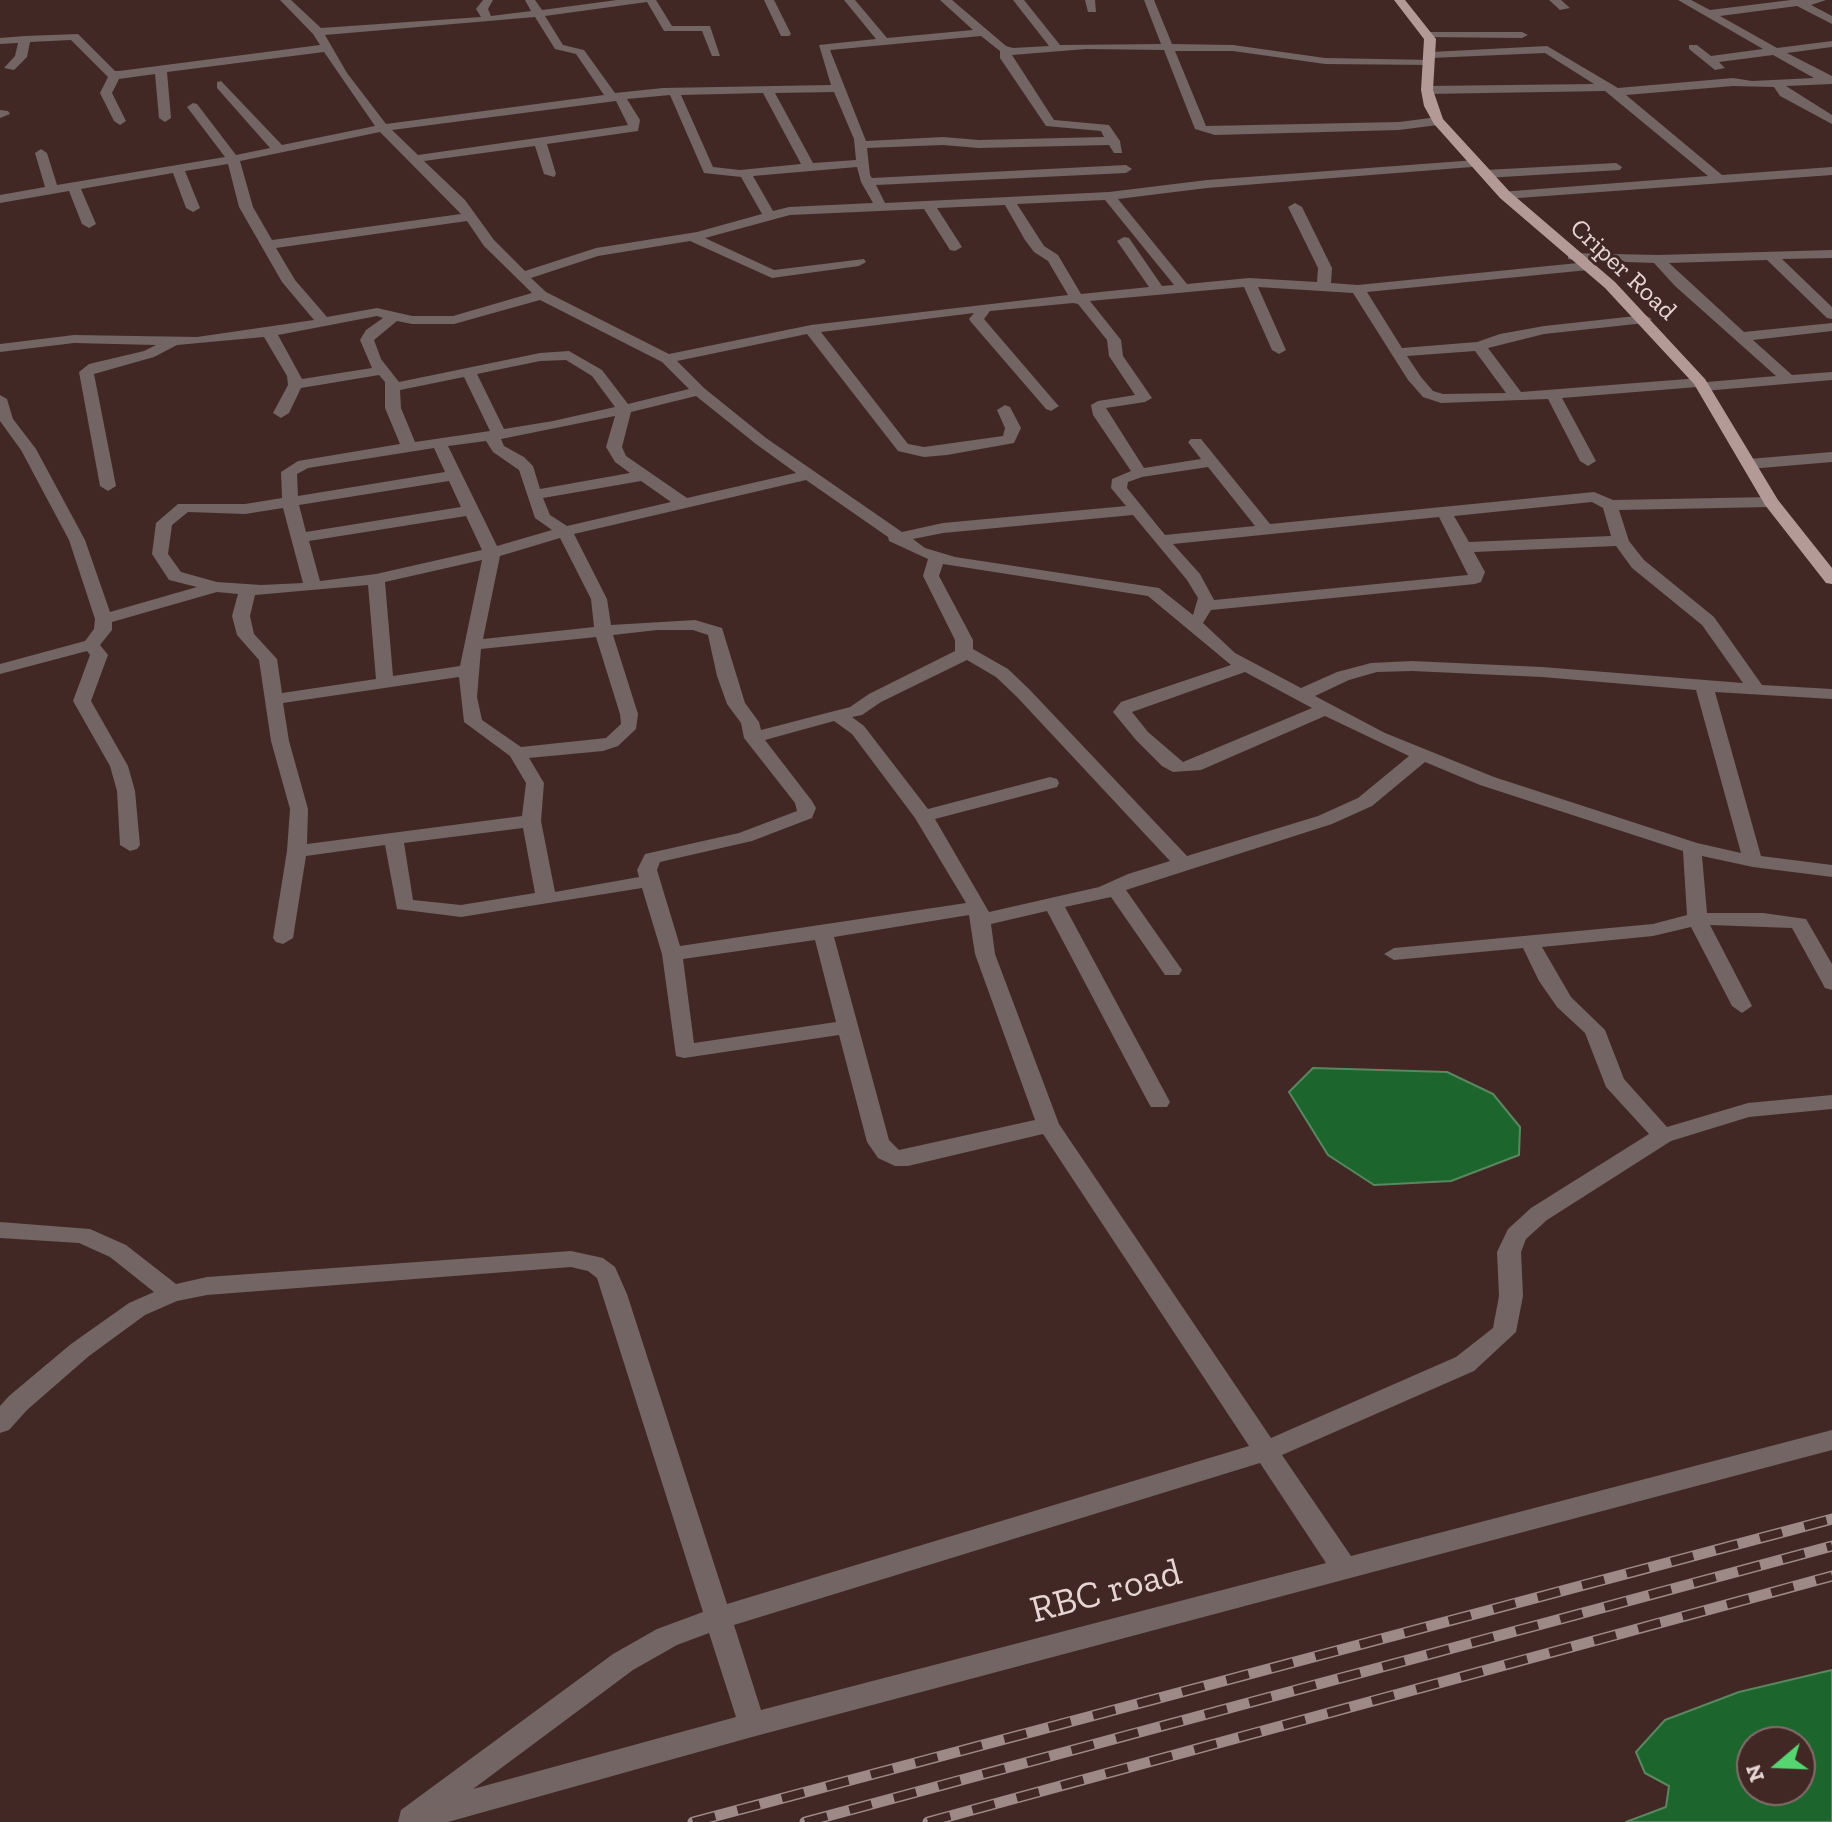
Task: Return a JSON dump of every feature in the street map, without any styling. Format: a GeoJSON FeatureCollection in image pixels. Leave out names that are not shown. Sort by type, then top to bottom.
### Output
{"type":"FeatureCollection","features":[{"type":"Feature","properties":{"kind":"main road","name":"Criper Road"},"geometry":{"type":"LineString","coordinates":[[1399,0],[1426,35],[1430,59],[1427,90],[1430,106],[1438,121],[1472,163],[1505,195],[1645,319],[1702,384],[1771,502],[1832,579]]}},
{"type":"Feature","properties":{"kind":"street"},"geometry":{"type":"LineString","coordinates":[[287,1],[309,0]]}},
{"type":"Feature","properties":{"kind":"street"},"geometry":{"type":"LineString","coordinates":[[488,0],[482,9],[488,20]]}},
{"type":"Feature","properties":{"kind":"street"},"geometry":{"type":"LineString","coordinates":[[0,199],[233,159],[383,128],[540,141],[634,128],[634,120],[580,52],[559,47],[530,0]]}},
{"type":"Feature","properties":{"kind":"street"},"geometry":{"type":"LineString","coordinates":[[318,32],[488,20],[637,0]]}},
{"type":"Feature","properties":{"kind":"street"},"geometry":{"type":"LineString","coordinates":[[651,0],[668,29],[707,29],[716,54]]}},
{"type":"Feature","properties":{"kind":"street"},"geometry":{"type":"LineString","coordinates":[[769,0],[785,34]]}},
{"type":"Feature","properties":{"kind":"street"},"geometry":{"type":"LineString","coordinates":[[849,0],[886,43]]}},
{"type":"Feature","properties":{"kind":"street"},"geometry":{"type":"LineString","coordinates":[[945,0],[1006,51],[1233,48],[1325,61],[1430,59],[1547,49],[1611,90],[1719,179]]}},
{"type":"Feature","properties":{"kind":"street"},"geometry":{"type":"LineString","coordinates":[[1018,0],[1057,48]]}},
{"type":"Feature","properties":{"kind":"street"},"geometry":{"type":"LineString","coordinates":[[1149,0],[1197,126],[1207,131],[1399,126],[1438,121]]}},
{"type":"Feature","properties":{"kind":"street"},"geometry":{"type":"LineString","coordinates":[[1554,0],[1564,8]]}},
{"type":"Feature","properties":{"kind":"street"},"geometry":{"type":"LineString","coordinates":[[1683,0],[1830,80]]}},
{"type":"Feature","properties":{"kind":"street"},"geometry":{"type":"LineString","coordinates":[[1707,14],[1821,0]]}},
{"type":"Feature","properties":{"kind":"street"},"geometry":{"type":"LineString","coordinates":[[287,1],[318,32],[383,128],[460,203],[489,243],[541,295],[667,359],[699,391],[761,441],[811,474],[895,538],[936,559],[1153,592],[1194,624],[1217,648],[1246,666],[1379,737],[1422,755],[1487,781],[1692,848],[1753,861],[1832,871]]}},
{"type":"Feature","properties":{"kind":"street"},"geometry":{"type":"LineString","coordinates":[[1801,2],[1832,21]]}},
{"type":"Feature","properties":{"kind":"street"},"geometry":{"type":"LineString","coordinates":[[881,207],[867,182],[860,145],[822,48],[984,32]]}},
{"type":"Feature","properties":{"kind":"street"},"geometry":{"type":"LineString","coordinates":[[1426,35],[1522,35]]}},
{"type":"Feature","properties":{"kind":"street"},"geometry":{"type":"LineString","coordinates":[[0,41],[76,37],[115,75],[326,48]]}},
{"type":"Feature","properties":{"kind":"street"},"geometry":{"type":"LineString","coordinates":[[10,68],[21,57],[25,39]]}},
{"type":"Feature","properties":{"kind":"street"},"geometry":{"type":"LineString","coordinates":[[1707,60],[1832,44]]}},
{"type":"Feature","properties":{"kind":"street"},"geometry":{"type":"LineString","coordinates":[[1693,47],[1733,82]]}},
{"type":"Feature","properties":{"kind":"street"},"geometry":{"type":"LineString","coordinates":[[1006,51],[1006,58],[1050,123],[1103,127],[1114,141],[1139,193]]}},
{"type":"Feature","properties":{"kind":"street"},"geometry":{"type":"LineString","coordinates":[[161,71],[165,118]]}},
{"type":"Feature","properties":{"kind":"street"},"geometry":{"type":"LineString","coordinates":[[115,75],[106,93],[120,121]]}},
{"type":"Feature","properties":{"kind":"street"},"geometry":{"type":"LineString","coordinates":[[1427,90],[1611,90],[1733,82],[1748,86],[1830,80]]}},
{"type":"Feature","properties":{"kind":"street"},"geometry":{"type":"LineString","coordinates":[[1778,84],[1784,93],[1832,120]]}},
{"type":"Feature","properties":{"kind":"street"},"geometry":{"type":"LineString","coordinates":[[221,85],[279,150]]}},
{"type":"Feature","properties":{"kind":"street"},"geometry":{"type":"LineString","coordinates":[[414,159],[458,135],[616,97],[766,88],[838,88]]}},
{"type":"Feature","properties":{"kind":"street"},"geometry":{"type":"LineString","coordinates":[[766,88],[808,165]]}},
{"type":"Feature","properties":{"kind":"street"},"geometry":{"type":"LineString","coordinates":[[674,92],[708,170],[742,173],[808,165],[863,163]]}},
{"type":"Feature","properties":{"kind":"street"},"geometry":{"type":"LineString","coordinates":[[193,107],[233,159],[246,207],[289,282],[322,320]]}},
{"type":"Feature","properties":{"kind":"street"},"geometry":{"type":"LineString","coordinates":[[540,141],[550,174]]}},
{"type":"Feature","properties":{"kind":"street"},"geometry":{"type":"LineString","coordinates":[[860,145],[943,141],[979,144],[1114,141]]}},
{"type":"Feature","properties":{"kind":"street"},"geometry":{"type":"LineString","coordinates":[[41,153],[52,191]]}},
{"type":"Feature","properties":{"kind":"street"},"geometry":{"type":"LineString","coordinates":[[523,276],[563,260],[692,237],[789,211],[1109,196],[1207,184],[1472,163]]}},
{"type":"Feature","properties":{"kind":"street"},"geometry":{"type":"LineString","coordinates":[[1485,174],[1616,167]]}},
{"type":"Feature","properties":{"kind":"street"},"geometry":{"type":"LineString","coordinates":[[177,168],[193,208]]}},
{"type":"Feature","properties":{"kind":"street"},"geometry":{"type":"LineString","coordinates":[[867,182],[1126,169]]}},
{"type":"Feature","properties":{"kind":"street"},"geometry":{"type":"LineString","coordinates":[[1505,195],[1832,171]]}},
{"type":"Feature","properties":{"kind":"street"},"geometry":{"type":"LineString","coordinates":[[742,173],[749,178],[769,216]]}},
{"type":"Feature","properties":{"kind":"street"},"geometry":{"type":"LineString","coordinates":[[74,188],[89,224]]}},
{"type":"Feature","properties":{"kind":"street"},"geometry":{"type":"LineString","coordinates":[[1109,196],[1184,289]]}},
{"type":"Feature","properties":{"kind":"street"},"geometry":{"type":"LineString","coordinates":[[1009,201],[1039,249],[1053,258],[1080,300],[1114,340],[1116,356],[1145,398],[1098,405],[1101,415],[1140,473]]}},
{"type":"Feature","properties":{"kind":"street"},"geometry":{"type":"LineString","coordinates":[[928,205],[955,247]]}},
{"type":"Feature","properties":{"kind":"street"},"geometry":{"type":"LineString","coordinates":[[1295,207],[1325,268],[1324,288]]}},
{"type":"Feature","properties":{"kind":"street"},"geometry":{"type":"LineString","coordinates":[[268,245],[469,217]]}},
{"type":"Feature","properties":{"kind":"street"},"geometry":{"type":"LineString","coordinates":[[692,237],[772,274],[859,262]]}},
{"type":"Feature","properties":{"kind":"street"},"geometry":{"type":"LineString","coordinates":[[1124,241],[1159,292]]}},
{"type":"Feature","properties":{"kind":"street"},"geometry":{"type":"LineString","coordinates":[[1573,256],[1658,259],[1832,254]]}},
{"type":"Feature","properties":{"kind":"street"},"geometry":{"type":"LineString","coordinates":[[1772,257],[1832,315]]}},
{"type":"Feature","properties":{"kind":"street"},"geometry":{"type":"LineString","coordinates":[[1658,259],[1790,381]]}},
{"type":"Feature","properties":{"kind":"street"},"geometry":{"type":"LineString","coordinates":[[667,359],[811,329],[986,307],[1249,282],[1358,289],[1588,266]]}},
{"type":"Feature","properties":{"kind":"street"},"geometry":{"type":"LineString","coordinates":[[1249,282],[1279,350]]}},
{"type":"Feature","properties":{"kind":"street"},"geometry":{"type":"LineString","coordinates":[[1358,289],[1421,389],[1434,398],[1517,397],[1790,381],[1825,376],[1832,391]]}},
{"type":"Feature","properties":{"kind":"street"},"geometry":{"type":"LineString","coordinates":[[0,348],[74,339],[175,341],[269,332],[362,313],[412,320],[454,320],[541,295]]}},
{"type":"Feature","properties":{"kind":"street"},"geometry":{"type":"LineString","coordinates":[[986,307],[976,319],[1051,406]]}},
{"type":"Feature","properties":{"kind":"street"},"geometry":{"type":"LineString","coordinates":[[394,316],[371,333],[367,340],[369,351],[394,387],[393,408],[410,449]]}},
{"type":"Feature","properties":{"kind":"street"},"geometry":{"type":"LineString","coordinates":[[1400,352],[1479,346],[1500,338],[1544,330],[1645,319]]}},
{"type":"Feature","properties":{"kind":"street"},"geometry":{"type":"LineString","coordinates":[[1742,337],[1832,327]]}},
{"type":"Feature","properties":{"kind":"street"},"geometry":{"type":"LineString","coordinates":[[811,329],[903,448],[936,451],[1009,440],[1013,428],[1005,410]]}},
{"type":"Feature","properties":{"kind":"street"},"geometry":{"type":"LineString","coordinates":[[269,332],[294,376],[295,385],[281,413]]}},
{"type":"Feature","properties":{"kind":"street"},"geometry":{"type":"LineString","coordinates":[[108,486],[86,372],[149,354],[175,341]]}},
{"type":"Feature","properties":{"kind":"street"},"geometry":{"type":"LineString","coordinates":[[1479,346],[1517,397]]}},
{"type":"Feature","properties":{"kind":"street"},"geometry":{"type":"LineString","coordinates":[[394,387],[540,357],[569,355],[597,373],[624,409]]}},
{"type":"Feature","properties":{"kind":"street"},"geometry":{"type":"LineString","coordinates":[[295,385],[384,370]]}},
{"type":"Feature","properties":{"kind":"street"},"geometry":{"type":"LineString","coordinates":[[469,373],[496,436],[498,449],[524,465],[543,518],[565,531],[599,599],[603,631],[629,714],[630,725],[612,742],[597,747],[517,753]]}},
{"type":"Feature","properties":{"kind":"street"},"geometry":{"type":"LineString","coordinates":[[313,587],[290,503],[287,477],[294,468],[553,426],[699,391]]}},
{"type":"Feature","properties":{"kind":"street"},"geometry":{"type":"LineString","coordinates":[[1553,394],[1588,461]]}},
{"type":"Feature","properties":{"kind":"street"},"geometry":{"type":"LineString","coordinates":[[0,399],[6,419],[28,449],[77,540],[104,619],[103,630],[91,645],[0,669]]}},
{"type":"Feature","properties":{"kind":"street"},"geometry":{"type":"LineString","coordinates":[[624,409],[615,439],[616,453],[641,476],[682,502]]}},
{"type":"Feature","properties":{"kind":"street"},"geometry":{"type":"LineString","coordinates":[[1196,442],[1265,528]]}},
{"type":"Feature","properties":{"kind":"street"},"geometry":{"type":"LineString","coordinates":[[439,443],[492,553],[468,670],[468,697],[473,722],[517,753],[535,783],[531,821],[546,897]]}},
{"type":"Feature","properties":{"kind":"street"},"geometry":{"type":"LineString","coordinates":[[1749,464],[1832,457]]}},
{"type":"Feature","properties":{"kind":"street"},"geometry":{"type":"LineString","coordinates":[[1194,624],[1205,606],[1206,598],[1194,578],[1117,483],[1140,473],[1212,462]]}},
{"type":"Feature","properties":{"kind":"street"},"geometry":{"type":"LineString","coordinates":[[454,475],[245,509],[184,507],[164,523],[160,554],[175,576],[216,587],[313,587],[376,579],[492,553],[682,502],[811,474]]}},
{"type":"Feature","properties":{"kind":"street"},"geometry":{"type":"LineString","coordinates":[[534,495],[641,476]]}},
{"type":"Feature","properties":{"kind":"street"},"geometry":{"type":"LineString","coordinates":[[1161,540],[1443,510],[1583,497],[1602,499],[1610,505],[1621,541],[1638,564],[1708,621],[1757,690]]}},
{"type":"Feature","properties":{"kind":"street"},"geometry":{"type":"LineString","coordinates":[[1610,505],[1771,502]]}},
{"type":"Feature","properties":{"kind":"street"},"geometry":{"type":"LineString","coordinates":[[298,538],[471,510]]}},
{"type":"Feature","properties":{"kind":"street"},"geometry":{"type":"LineString","coordinates":[[895,538],[943,528],[1137,510]]}},
{"type":"Feature","properties":{"kind":"street"},"geometry":{"type":"LineString","coordinates":[[1205,606],[1475,578],[1477,572],[1443,510]]}},
{"type":"Feature","properties":{"kind":"street"},"geometry":{"type":"LineString","coordinates":[[1463,547],[1621,541]]}},
{"type":"Feature","properties":{"kind":"street"},"geometry":{"type":"LineString","coordinates":[[936,559],[931,576],[938,595],[959,629],[964,651],[1002,673],[1184,864]]}},
{"type":"Feature","properties":{"kind":"street"},"geometry":{"type":"LineString","coordinates":[[376,579],[385,683]]}},
{"type":"Feature","properties":{"kind":"street"},"geometry":{"type":"LineString","coordinates":[[104,619],[216,587]]}},
{"type":"Feature","properties":{"kind":"street"},"geometry":{"type":"LineString","coordinates":[[248,589],[241,616],[246,635],[268,659],[280,741],[299,809],[297,851],[283,938]]}},
{"type":"Feature","properties":{"kind":"street"},"geometry":{"type":"LineString","coordinates":[[474,645],[657,625],[695,625],[716,632],[726,676],[736,704],[750,722],[753,738],[807,808],[805,814],[745,837],[652,858],[647,870],[672,954],[684,1051],[849,1027]]}},
{"type":"Feature","properties":{"kind":"street"},"geometry":{"type":"LineString","coordinates":[[91,645],[99,655],[82,701],[119,766],[126,791],[130,845]]}},
{"type":"Feature","properties":{"kind":"street"},"geometry":{"type":"LineString","coordinates":[[753,738],[856,711],[875,698],[953,663],[964,651]]}},
{"type":"Feature","properties":{"kind":"street"},"geometry":{"type":"LineString","coordinates":[[1246,666],[1127,706],[1122,712],[1160,753],[1180,768],[1194,766],[1325,709]]}},
{"type":"Feature","properties":{"kind":"street"},"geometry":{"type":"LineString","coordinates":[[1299,696],[1343,676],[1377,667],[1412,666],[1542,672],[1832,694]]}},
{"type":"Feature","properties":{"kind":"street"},"geometry":{"type":"LineString","coordinates":[[275,699],[468,670]]}},
{"type":"Feature","properties":{"kind":"street"},"geometry":{"type":"LineString","coordinates":[[1704,686],[1753,861]]}},
{"type":"Feature","properties":{"kind":"street"},"geometry":{"type":"LineString","coordinates":[[837,715],[858,730],[924,816],[979,913],[985,954],[1048,1125],[1344,1568]]}},
{"type":"Feature","properties":{"kind":"street"},"geometry":{"type":"LineString","coordinates":[[672,954],[1054,905],[1325,820],[1365,802],[1422,755]]}},
{"type":"Feature","properties":{"kind":"street"},"geometry":{"type":"LineString","coordinates":[[924,816],[1050,783]]}},
{"type":"Feature","properties":{"kind":"street"},"geometry":{"type":"LineString","coordinates":[[297,851],[531,821]]}},
{"type":"Feature","properties":{"kind":"street"},"geometry":{"type":"LineString","coordinates":[[394,838],[404,905],[461,911],[650,881]]}},
{"type":"Feature","properties":{"kind":"street"},"geometry":{"type":"LineString","coordinates":[[1692,848],[1697,919],[1742,1006]]}},
{"type":"Feature","properties":{"kind":"street"},"geometry":{"type":"LineString","coordinates":[[1115,888],[1172,970]]}},
{"type":"Feature","properties":{"kind":"street"},"geometry":{"type":"LineString","coordinates":[[1054,905],[1159,1102]]}},
{"type":"Feature","properties":{"kind":"street"},"geometry":{"type":"LineString","coordinates":[[1394,954],[1653,930],[1697,919],[1763,919],[1799,923],[1832,983]]}},
{"type":"Feature","properties":{"kind":"street"},"geometry":{"type":"LineString","coordinates":[[823,933],[878,1142],[886,1153],[895,1158],[935,1152],[1048,1125]]}},
{"type":"Feature","properties":{"kind":"street"},"geometry":{"type":"LineString","coordinates":[[1530,942],[1556,992],[1594,1030],[1614,1082],[1663,1136]]}},
{"type":"Feature","properties":{"kind":"street"},"geometry":{"type":"LineString","coordinates":[[405,1820],[623,1662],[667,1637],[716,1619],[1266,1451],[1465,1364],[1504,1332],[1511,1296],[1509,1252],[1516,1235],[1539,1214],[1663,1136],[1748,1110],[1832,1102]]}},
{"type":"Feature","properties":{"kind":"street"},"geometry":{"type":"LineString","coordinates":[[0,1230],[82,1235],[118,1251],[172,1294]]}},
{"type":"Feature","properties":{"kind":"street"},"geometry":{"type":"LineString","coordinates":[[0,1423],[18,1403],[80,1350],[137,1309],[172,1294],[207,1286],[571,1259],[595,1264],[607,1273],[615,1294],[752,1725]]}},
{"type":"Feature","properties":{"kind":"street","name":"RBC road"},"geometry":{"type":"LineString","coordinates":[[405,1820],[752,1725],[1832,1440]]}},
{"type":"Feature","properties":{"kind":"shaded area"},"geometry":{"type":"Polygon","coordinates":[[[1313,1068],[1447,1072],[1493,1094],[1520,1127],[1519,1155],[1451,1181],[1374,1185],[1328,1155],[1289,1092],[1313,1068]]]}},
{"type":"Feature","properties":{"kind":"shaded area"},"geometry":{"type":"Polygon","coordinates":[[[1832,1670],[1832,1822],[1626,1822],[1666,1807],[1669,1786],[1645,1773],[1636,1752],[1665,1720],[1739,1692],[1832,1670]]]}},
{"type":"Feature","properties":{"kind":"railway"},"geometry":{"type":"LineString","coordinates":[[693,1822],[1832,1519]]}},
{"type":"Feature","properties":{"kind":"railway"},"geometry":{"type":"LineString","coordinates":[[805,1822],[1832,1546]]}},
{"type":"Feature","properties":{"kind":"railway"},"geometry":{"type":"LineString","coordinates":[[928,1822],[1832,1576]]}}]}
